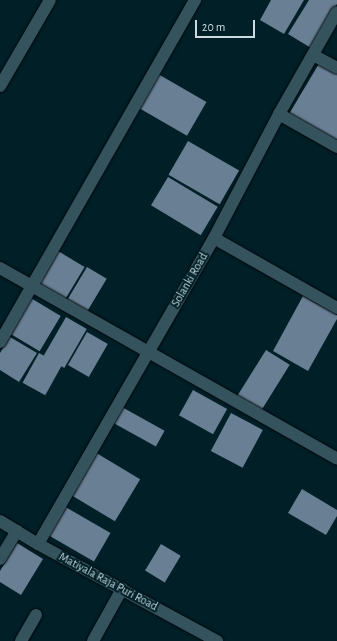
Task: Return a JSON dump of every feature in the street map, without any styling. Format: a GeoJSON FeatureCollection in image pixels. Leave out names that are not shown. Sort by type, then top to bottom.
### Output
{"type":"FeatureCollection","features":[{"type":"Feature","properties":{"kind":"street"},"geometry":{"type":"LineString","coordinates":[[0,86],[50,0]]}},
{"type":"Feature","properties":{"kind":"street"},"geometry":{"type":"LineString","coordinates":[[0,342],[195,0]]}},
{"type":"Feature","properties":{"kind":"street","name":"Solanki Road"},"geometry":{"type":"LineString","coordinates":[[38,544],[214,238],[279,114],[337,12]]}},
{"type":"Feature","properties":{"kind":"street"},"geometry":{"type":"LineString","coordinates":[[313,54],[337,68]]}},
{"type":"Feature","properties":{"kind":"street"},"geometry":{"type":"LineString","coordinates":[[279,114],[337,147]]}},
{"type":"Feature","properties":{"kind":"street"},"geometry":{"type":"LineString","coordinates":[[214,238],[337,308]]}},
{"type":"Feature","properties":{"kind":"street"},"geometry":{"type":"LineString","coordinates":[[0,268],[337,459]]}},
{"type":"Feature","properties":{"kind":"street","name":"Matiyala Raja Puri Road"},"geometry":{"type":"LineString","coordinates":[[0,521],[38,544],[216,641]]}},
{"type":"Feature","properties":{"kind":"street"},"geometry":{"type":"LineString","coordinates":[[0,559],[17,530]]}},
{"type":"Feature","properties":{"kind":"street"},"geometry":{"type":"LineString","coordinates":[[93,641],[122,589]]}},
{"type":"Feature","properties":{"kind":"street"},"geometry":{"type":"LineString","coordinates":[[21,641],[36,615]]}},
{"type":"Feature","properties":{"kind":"building"},"geometry":{"type":"Polygon","coordinates":[[[271,0],[304,0],[284,34],[260,20],[271,0]]]}},
{"type":"Feature","properties":{"kind":"building"},"geometry":{"type":"Polygon","coordinates":[[[309,0],[337,0],[337,4],[311,48],[288,34],[309,0]]]}},
{"type":"Feature","properties":{"kind":"building"},"geometry":{"type":"Polygon","coordinates":[[[320,62],[337,72],[337,142],[289,114],[320,62]]]}},
{"type":"Feature","properties":{"kind":"building"},"geometry":{"type":"Polygon","coordinates":[[[158,74],[206,102],[187,136],[138,108],[158,74]]]}},
{"type":"Feature","properties":{"kind":"building"},"geometry":{"type":"Polygon","coordinates":[[[188,141],[239,170],[220,204],[168,175],[188,141]]]}},
{"type":"Feature","properties":{"kind":"building"},"geometry":{"type":"Polygon","coordinates":[[[168,177],[218,207],[201,235],[151,205],[168,177]]]}},
{"type":"Feature","properties":{"kind":"building"},"geometry":{"type":"Polygon","coordinates":[[[58,251],[85,267],[64,300],[38,284],[58,251]]]}},
{"type":"Feature","properties":{"kind":"building"},"geometry":{"type":"Polygon","coordinates":[[[87,267],[107,279],[87,312],[67,300],[87,267]]]}},
{"type":"Feature","properties":{"kind":"building"},"geometry":{"type":"Polygon","coordinates":[[[303,296],[337,315],[337,319],[308,371],[273,351],[303,296]]]}},
{"type":"Feature","properties":{"kind":"building"},"geometry":{"type":"Polygon","coordinates":[[[29,297],[61,316],[40,351],[8,332],[29,297]]]}},
{"type":"Feature","properties":{"kind":"building"},"geometry":{"type":"Polygon","coordinates":[[[66,317],[87,329],[64,368],[44,356],[66,317]]]}},
{"type":"Feature","properties":{"kind":"building"},"geometry":{"type":"Polygon","coordinates":[[[87,332],[108,344],[89,377],[68,365],[87,332]]]}},
{"type":"Feature","properties":{"kind":"building"},"geometry":{"type":"Polygon","coordinates":[[[10,337],[37,353],[19,382],[0,370],[0,353],[10,337]]]}},
{"type":"Feature","properties":{"kind":"building"},"geometry":{"type":"Polygon","coordinates":[[[266,350],[290,365],[261,411],[237,396],[266,350]]]}},
{"type":"Feature","properties":{"kind":"building"},"geometry":{"type":"Polygon","coordinates":[[[39,353],[62,366],[45,395],[23,383],[39,353]]]}},
{"type":"Feature","properties":{"kind":"building"},"geometry":{"type":"Polygon","coordinates":[[[193,390],[227,409],[213,434],[179,415],[193,390]]]}},
{"type":"Feature","properties":{"kind":"building"},"geometry":{"type":"Polygon","coordinates":[[[120,406],[165,431],[156,446],[111,422],[120,406]]]}},
{"type":"Feature","properties":{"kind":"building"},"geometry":{"type":"Polygon","coordinates":[[[231,413],[263,430],[243,468],[211,451],[231,413]]]}},
{"type":"Feature","properties":{"kind":"building"},"geometry":{"type":"Polygon","coordinates":[[[93,451],[140,479],[115,521],[68,493],[93,451]]]}},
{"type":"Feature","properties":{"kind":"building"},"geometry":{"type":"Polygon","coordinates":[[[302,489],[337,510],[337,516],[326,535],[288,513],[302,489]]]}},
{"type":"Feature","properties":{"kind":"building"},"geometry":{"type":"Polygon","coordinates":[[[62,505],[110,533],[94,562],[46,534],[62,505]]]}},
{"type":"Feature","properties":{"kind":"building"},"geometry":{"type":"Polygon","coordinates":[[[17,543],[43,559],[21,595],[0,582],[0,571],[17,543]]]}},
{"type":"Feature","properties":{"kind":"building"},"geometry":{"type":"Polygon","coordinates":[[[161,544],[181,556],[165,582],[145,571],[161,544]]]}}]}
